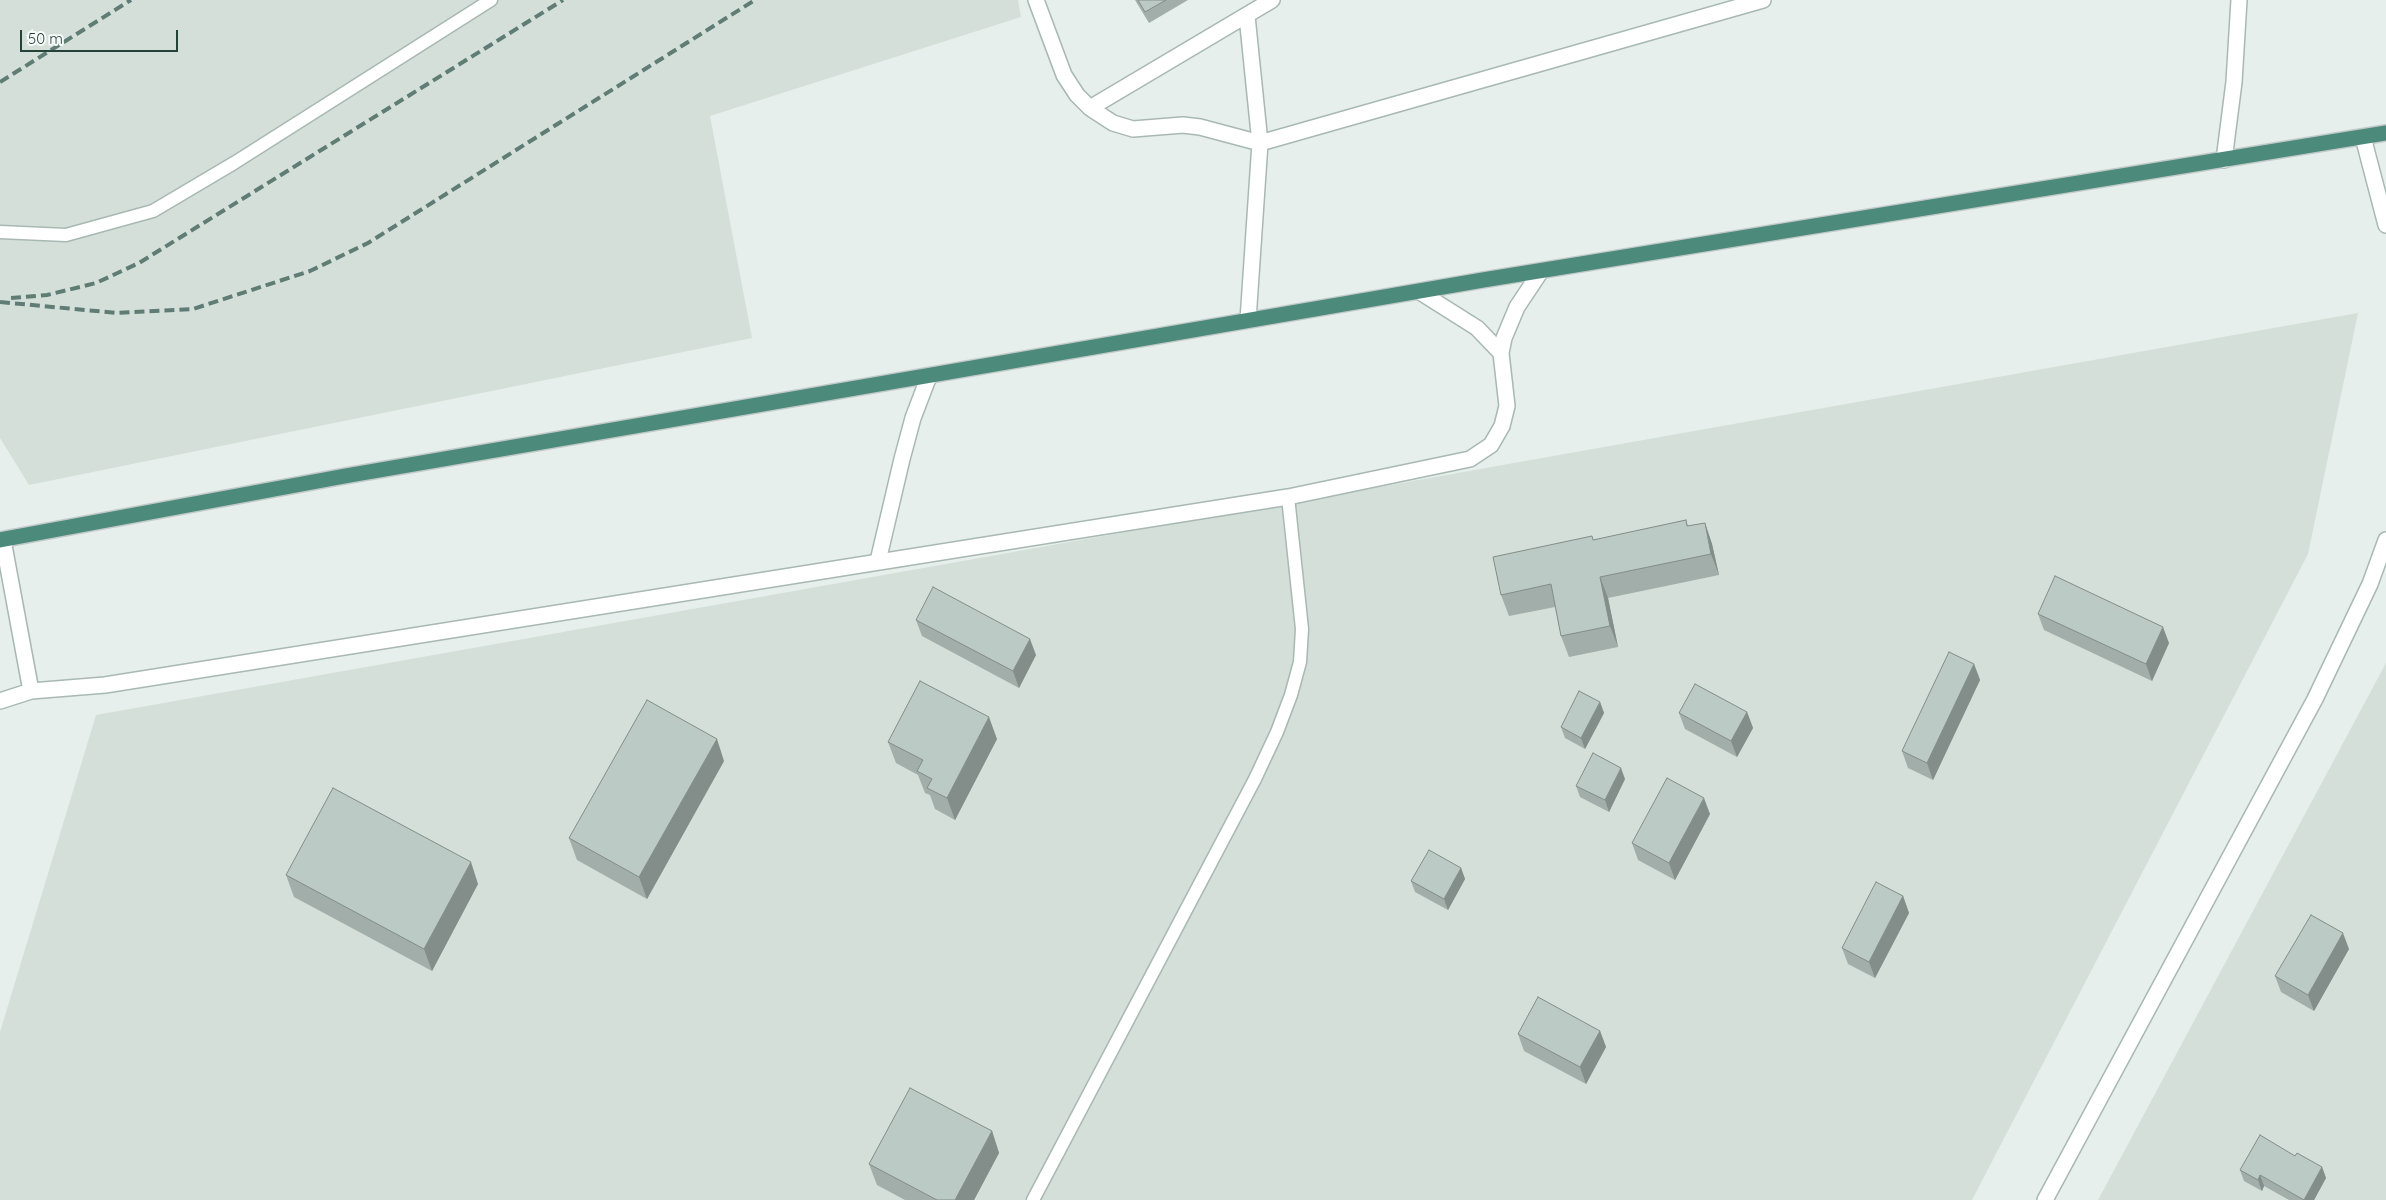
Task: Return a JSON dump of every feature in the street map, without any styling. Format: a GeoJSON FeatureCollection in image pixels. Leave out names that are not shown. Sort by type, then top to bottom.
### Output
{"type":"FeatureCollection","features":[{"type":"Feature","properties":{"kind":"highway"},"geometry":{"type":"LineString","coordinates":[[1,539],[326,480],[1248,320],[2386,133]]}},
{"type":"Feature","properties":{"kind":"street"},"geometry":{"type":"LineString","coordinates":[[1036,0],[1064,75],[1077,95],[1090,108],[1113,122],[1134,129],[1182,125],[1200,127],[1260,143],[1763,0]]}},
{"type":"Feature","properties":{"kind":"street"},"geometry":{"type":"LineString","coordinates":[[1090,108],[1272,0]]}},
{"type":"Feature","properties":{"kind":"street"},"geometry":{"type":"LineString","coordinates":[[2224,160],[2234,82],[2239,0]]}},
{"type":"Feature","properties":{"kind":"street"},"geometry":{"type":"LineString","coordinates":[[1247,16],[1260,143],[1248,320]]}},
{"type":"Feature","properties":{"kind":"street"},"geometry":{"type":"LineString","coordinates":[[2363,137],[2386,225]]}},
{"type":"Feature","properties":{"kind":"street"},"geometry":{"type":"LineString","coordinates":[[0,701],[31,692],[105,685],[1288,497],[1470,459],[1491,445],[1502,426],[1507,406],[1500,353],[1517,307],[1541,271]]}},
{"type":"Feature","properties":{"kind":"street"},"geometry":{"type":"LineString","coordinates":[[1420,292],[1477,328],[1500,353]]}},
{"type":"Feature","properties":{"kind":"street"},"geometry":{"type":"LineString","coordinates":[[878,561],[913,418],[929,376]]}},
{"type":"Feature","properties":{"kind":"street"},"geometry":{"type":"LineString","coordinates":[[1,539],[31,692]]}},
{"type":"Feature","properties":{"kind":"street"},"geometry":{"type":"LineString","coordinates":[[2045,1200],[2315,699],[2370,584],[2386,540]]}},
{"type":"Feature","properties":{"kind":"lane"},"geometry":{"type":"LineString","coordinates":[[0,232],[66,235],[153,212],[242,158],[490,0]]}},
{"type":"Feature","properties":{"kind":"lane"},"geometry":{"type":"LineString","coordinates":[[1033,1200],[1255,779],[1292,695],[1300,662],[1302,629],[1288,497]]}},
{"type":"Feature","properties":{"kind":"shaded area"},"geometry":{"type":"Polygon","coordinates":[[[0,0],[1018,0],[1021,17],[710,116],[752,338],[29,485],[0,438],[0,0]]]}},
{"type":"Feature","properties":{"kind":"shaded area"},"geometry":{"type":"Polygon","coordinates":[[[2358,313],[2308,554],[1972,1200],[0,1200],[0,1032],[96,715],[2358,313]]]}},
{"type":"Feature","properties":{"kind":"shaded area"},"geometry":{"type":"Polygon","coordinates":[[[2386,663],[2386,1200],[2098,1200],[2386,663]]]}},
{"type":"Feature","properties":{"kind":"building"},"geometry":{"type":"Polygon","coordinates":[[[1138,0],[1166,0],[1145,12],[1138,0]]]}},
{"type":"Feature","properties":{"kind":"building"},"geometry":{"type":"Polygon","coordinates":[[[1686,520],[1687,526],[1705,523],[1711,554],[1600,577],[1610,626],[1561,636],[1551,584],[1501,595],[1493,557],[1592,536],[1593,540],[1686,520]]]}},
{"type":"Feature","properties":{"kind":"building"},"geometry":{"type":"Polygon","coordinates":[[[2055,576],[2163,627],[2146,664],[2038,614],[2055,576]]]}},
{"type":"Feature","properties":{"kind":"building"},"geometry":{"type":"Polygon","coordinates":[[[933,587],[1030,639],[1013,671],[916,620],[933,587]]]}},
{"type":"Feature","properties":{"kind":"building"},"geometry":{"type":"Polygon","coordinates":[[[1949,652],[1974,664],[1927,763],[1902,751],[1949,652]]]}},
{"type":"Feature","properties":{"kind":"building"},"geometry":{"type":"Polygon","coordinates":[[[920,681],[989,717],[947,798],[927,788],[932,779],[917,771],[923,760],[888,742],[920,681]]]}},
{"type":"Feature","properties":{"kind":"building"},"geometry":{"type":"Polygon","coordinates":[[[1695,684],[1747,712],[1731,741],[1679,713],[1695,684]]]}},
{"type":"Feature","properties":{"kind":"building"},"geometry":{"type":"Polygon","coordinates":[[[1579,691],[1600,702],[1581,738],[1561,727],[1579,691]]]}},
{"type":"Feature","properties":{"kind":"building"},"geometry":{"type":"Polygon","coordinates":[[[647,700],[717,739],[639,877],[569,838],[647,700]]]}},
{"type":"Feature","properties":{"kind":"building"},"geometry":{"type":"Polygon","coordinates":[[[1593,753],[1621,768],[1605,800],[1576,786],[1593,753]]]}},
{"type":"Feature","properties":{"kind":"building"},"geometry":{"type":"Polygon","coordinates":[[[1667,778],[1704,798],[1669,863],[1632,843],[1667,778]]]}},
{"type":"Feature","properties":{"kind":"building"},"geometry":{"type":"Polygon","coordinates":[[[333,788],[471,862],[424,949],[286,875],[333,788]]]}},
{"type":"Feature","properties":{"kind":"building"},"geometry":{"type":"Polygon","coordinates":[[[1429,850],[1461,868],[1444,899],[1411,881],[1429,850]]]}},
{"type":"Feature","properties":{"kind":"building"},"geometry":{"type":"Polygon","coordinates":[[[1876,882],[1903,896],[1869,962],[1842,948],[1876,882]]]}},
{"type":"Feature","properties":{"kind":"building"},"geometry":{"type":"Polygon","coordinates":[[[2311,915],[2343,933],[2308,995],[2275,976],[2311,915]]]}},
{"type":"Feature","properties":{"kind":"building"},"geometry":{"type":"Polygon","coordinates":[[[1538,997],[1600,1031],[1580,1067],[1518,1034],[1538,997]]]}},
{"type":"Feature","properties":{"kind":"building"},"geometry":{"type":"Polygon","coordinates":[[[910,1088],[992,1131],[955,1200],[937,1200],[869,1164],[910,1088]]]}},
{"type":"Feature","properties":{"kind":"building"},"geometry":{"type":"Polygon","coordinates":[[[2260,1135],[2295,1156],[2297,1153],[2322,1167],[2304,1200],[2260,1175],[2258,1180],[2240,1170],[2260,1135]]]}},
{"type":"Feature","properties":{"kind":"railway"},"geometry":{"type":"LineString","coordinates":[[0,82],[131,0]]}},
{"type":"Feature","properties":{"kind":"railway"},"geometry":{"type":"LineString","coordinates":[[11,298],[47,295],[96,283],[139,263],[563,0]]}},
{"type":"Feature","properties":{"kind":"railway"},"geometry":{"type":"LineString","coordinates":[[0,302],[117,313],[193,309],[310,271],[368,243],[755,0]]}}]}
